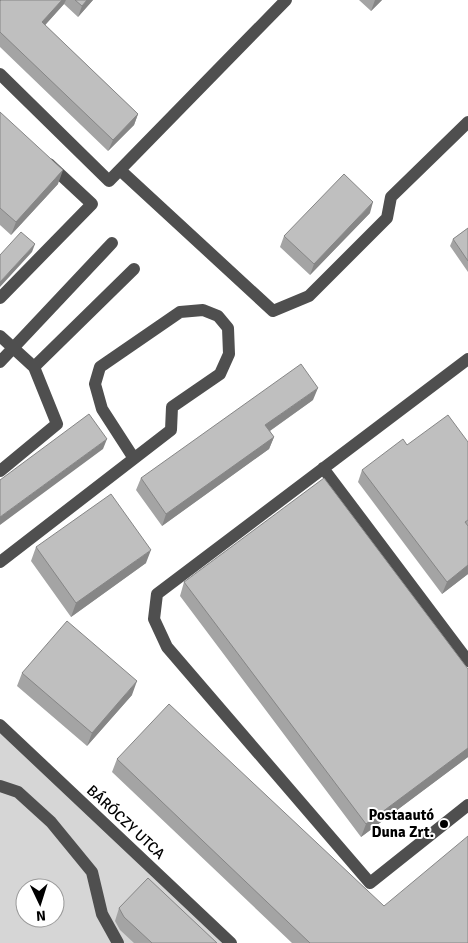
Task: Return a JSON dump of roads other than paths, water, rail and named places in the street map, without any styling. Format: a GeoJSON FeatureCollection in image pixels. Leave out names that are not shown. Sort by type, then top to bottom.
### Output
{"type":"FeatureCollection","features":[{"type":"Feature","properties":{"kind":"street"},"geometry":{"type":"LineString","coordinates":[[0,74],[109,181],[286,0]]}},
{"type":"Feature","properties":{"kind":"street"},"geometry":{"type":"LineString","coordinates":[[120,170],[273,311],[309,296],[387,218],[391,197],[468,122]]}},
{"type":"Feature","properties":{"kind":"street"},"geometry":{"type":"LineString","coordinates":[[0,298],[92,204],[42,157]]}},
{"type":"Feature","properties":{"kind":"street"},"geometry":{"type":"LineString","coordinates":[[0,362],[112,243]]}},
{"type":"Feature","properties":{"kind":"street"},"geometry":{"type":"LineString","coordinates":[[34,368],[134,269]]}},
{"type":"Feature","properties":{"kind":"street"},"geometry":{"type":"LineString","coordinates":[[0,562],[133,457],[171,430],[172,407],[220,374],[229,354],[228,328],[218,316],[203,310],[180,312],[100,367],[95,384],[102,409],[133,457]]}},
{"type":"Feature","properties":{"kind":"street"},"geometry":{"type":"LineString","coordinates":[[0,336],[34,368],[57,424],[0,471]]}},
{"type":"Feature","properties":{"kind":"street"},"geometry":{"type":"LineString","coordinates":[[468,359],[157,594],[154,619],[167,647],[370,883],[468,805]]}},
{"type":"Feature","properties":{"kind":"street"},"geometry":{"type":"LineString","coordinates":[[323,468],[468,661]]}},
{"type":"Feature","properties":{"kind":"street","name":"BÁRÓCZY UTCA"},"geometry":{"type":"LineString","coordinates":[[0,725],[231,943]]}},
{"type":"Feature","properties":{"kind":"street"},"geometry":{"type":"LineString","coordinates":[[0,786],[18,792],[50,822],[92,872],[102,914],[118,943]]}},
{"type":"Feature","properties":{"kind":"place","name":"Postaautó Duna Zrt."},"geometry":{"type":"Point","coordinates":[444,824]}}]}
